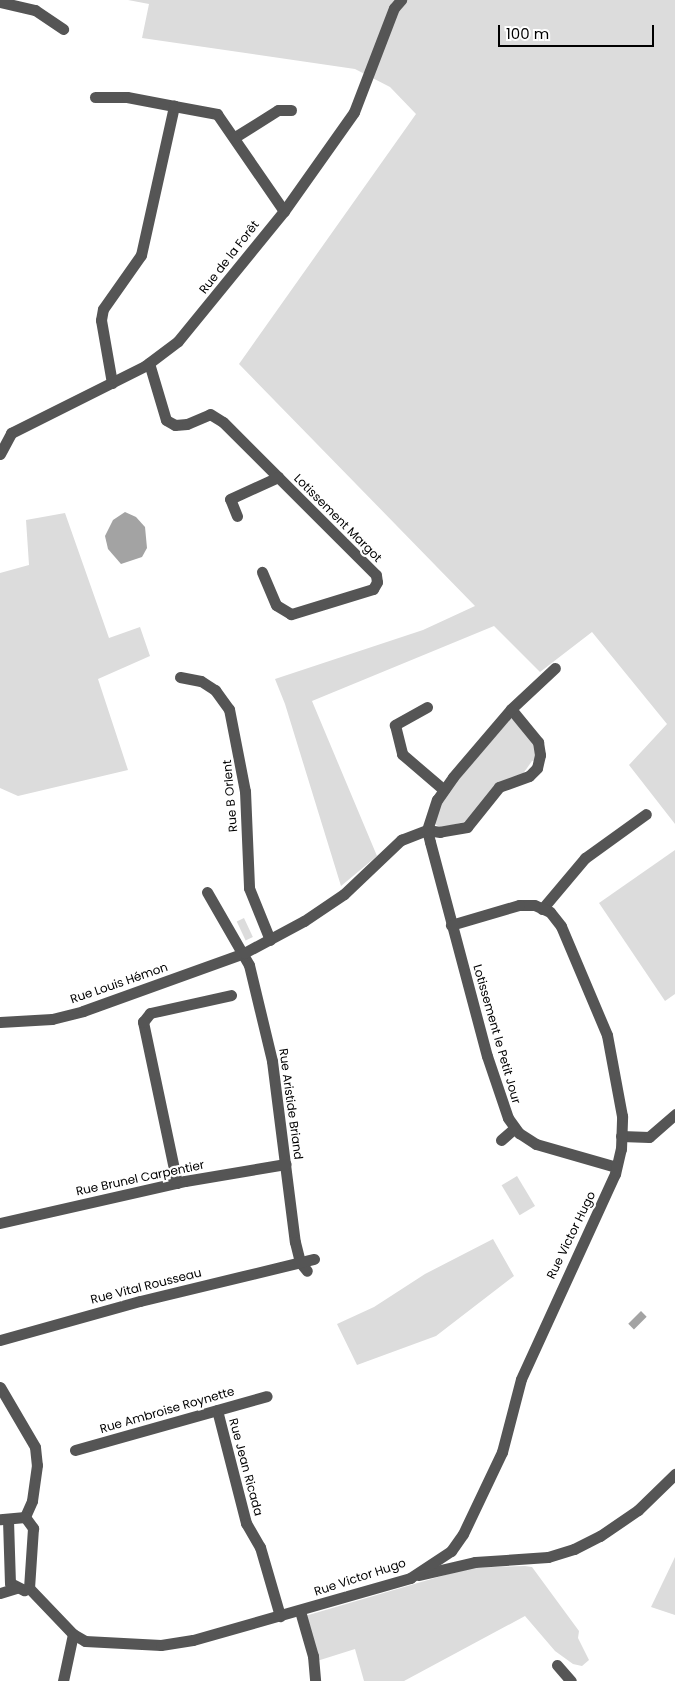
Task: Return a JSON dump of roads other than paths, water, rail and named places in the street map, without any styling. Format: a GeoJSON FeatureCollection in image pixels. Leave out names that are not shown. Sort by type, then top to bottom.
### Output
{"type":"FeatureCollection","features":[{"type":"Feature","properties":{"kind":"street","name":"Rue de la Forêt"},"geometry":{"type":"LineString","coordinates":[[0,454],[11,433],[149,363],[178,342],[284,211],[354,112],[394,8],[401,0]]}},
{"type":"Feature","properties":{"kind":"street"},"geometry":{"type":"LineString","coordinates":[[0,2],[37,5],[63,29]]}},
{"type":"Feature","properties":{"kind":"street"},"geometry":{"type":"LineString","coordinates":[[95,97],[127,97],[217,114],[235,137],[284,211]]}},
{"type":"Feature","properties":{"kind":"street"},"geometry":{"type":"LineString","coordinates":[[112,383],[101,320],[104,309],[141,255],[174,106]]}},
{"type":"Feature","properties":{"kind":"street"},"geometry":{"type":"LineString","coordinates":[[235,137],[278,110],[291,110]]}},
{"type":"Feature","properties":{"kind":"street","name":"Lotissement Margot"},"geometry":{"type":"LineString","coordinates":[[149,363],[166,420],[181,425],[210,414],[215,416],[376,575],[377,582],[373,589],[291,614],[276,605],[262,572]]}},
{"type":"Feature","properties":{"kind":"street","name":"Lotissement Margot"},"geometry":{"type":"LineString","coordinates":[[237,516],[230,499],[278,477]]}},
{"type":"Feature","properties":{"kind":"street"},"geometry":{"type":"LineString","coordinates":[[428,830],[432,812],[444,790],[511,709],[555,668]]}},
{"type":"Feature","properties":{"kind":"street","name":"Rue B Orlent"},"geometry":{"type":"LineString","coordinates":[[180,677],[201,681],[215,690],[229,709],[246,791],[249,888],[270,940]]}},
{"type":"Feature","properties":{"kind":"street"},"geometry":{"type":"LineString","coordinates":[[426,707],[395,725],[402,754],[444,790]]}},
{"type":"Feature","properties":{"kind":"street","name":"Rue Louis Hémon"},"geometry":{"type":"LineString","coordinates":[[0,1022],[52,1019],[83,1011],[244,953],[270,940],[344,894],[401,840],[428,830],[440,832],[467,827],[498,788],[529,776],[537,768],[540,755],[538,742],[511,709]]}},
{"type":"Feature","properties":{"kind":"street"},"geometry":{"type":"LineString","coordinates":[[542,909],[585,858],[646,814]]}},
{"type":"Feature","properties":{"kind":"street","name":"Lotissement le Petit Jour"},"geometry":{"type":"LineString","coordinates":[[428,830],[451,925],[487,1056],[508,1118],[515,1128],[536,1144],[616,1167]]}},
{"type":"Feature","properties":{"kind":"street","name":"Rue Aristide Briand"},"geometry":{"type":"LineString","coordinates":[[207,892],[244,953],[272,1060],[286,1164],[303,1267]]}},
{"type":"Feature","properties":{"kind":"street"},"geometry":{"type":"LineString","coordinates":[[451,925],[519,905],[550,912],[561,926],[607,1035],[622,1116],[616,1167]]}},
{"type":"Feature","properties":{"kind":"street"},"geometry":{"type":"LineString","coordinates":[[177,1183],[143,1022],[150,1013],[231,995]]}},
{"type":"Feature","properties":{"kind":"street"},"geometry":{"type":"LineString","coordinates":[[621,1136],[649,1137],[675,1114]]}},
{"type":"Feature","properties":{"kind":"street"},"geometry":{"type":"LineString","coordinates":[[501,1140],[515,1128]]}},
{"type":"Feature","properties":{"kind":"street","name":"Rue Brunel Carpentier"},"geometry":{"type":"LineString","coordinates":[[0,1223],[177,1183],[286,1164]]}},
{"type":"Feature","properties":{"kind":"street","name":"Rue Victor Hugo"},"geometry":{"type":"LineString","coordinates":[[29,1588],[74,1634],[99,1644],[161,1645],[193,1640],[300,1611],[410,1578],[451,1551],[489,1484],[502,1452],[521,1379],[616,1167]]}},
{"type":"Feature","properties":{"kind":"street","name":"Rue Vital Rousseau"},"geometry":{"type":"LineString","coordinates":[[0,1340],[140,1301],[303,1267],[314,1259]]}},
{"type":"Feature","properties":{"kind":"street"},"geometry":{"type":"LineString","coordinates":[[0,1387],[35,1447],[34,1490],[13,1518],[3,1556],[10,1583],[16,1588]]}},
{"type":"Feature","properties":{"kind":"street","name":"Rue Ambroise Roynette"},"geometry":{"type":"LineString","coordinates":[[75,1450],[267,1396]]}},
{"type":"Feature","properties":{"kind":"street","name":"Rue Jean Ricada"},"geometry":{"type":"LineString","coordinates":[[217,1410],[246,1523],[260,1547],[280,1616]]}},
{"type":"Feature","properties":{"kind":"street"},"geometry":{"type":"LineString","coordinates":[[410,1578],[475,1562],[548,1557],[574,1549],[600,1536],[638,1510],[675,1474]]}},
{"type":"Feature","properties":{"kind":"street"},"geometry":{"type":"LineString","coordinates":[[0,1594],[16,1588],[29,1588],[33,1528],[13,1518]]}},
{"type":"Feature","properties":{"kind":"street"},"geometry":{"type":"LineString","coordinates":[[300,1611],[313,1656],[315,1681]]}},
{"type":"Feature","properties":{"kind":"street"},"geometry":{"type":"LineString","coordinates":[[63,1681],[74,1634]]}},
{"type":"Feature","properties":{"kind":"street"},"geometry":{"type":"LineString","coordinates":[[557,1664],[571,1681]]}}]}
